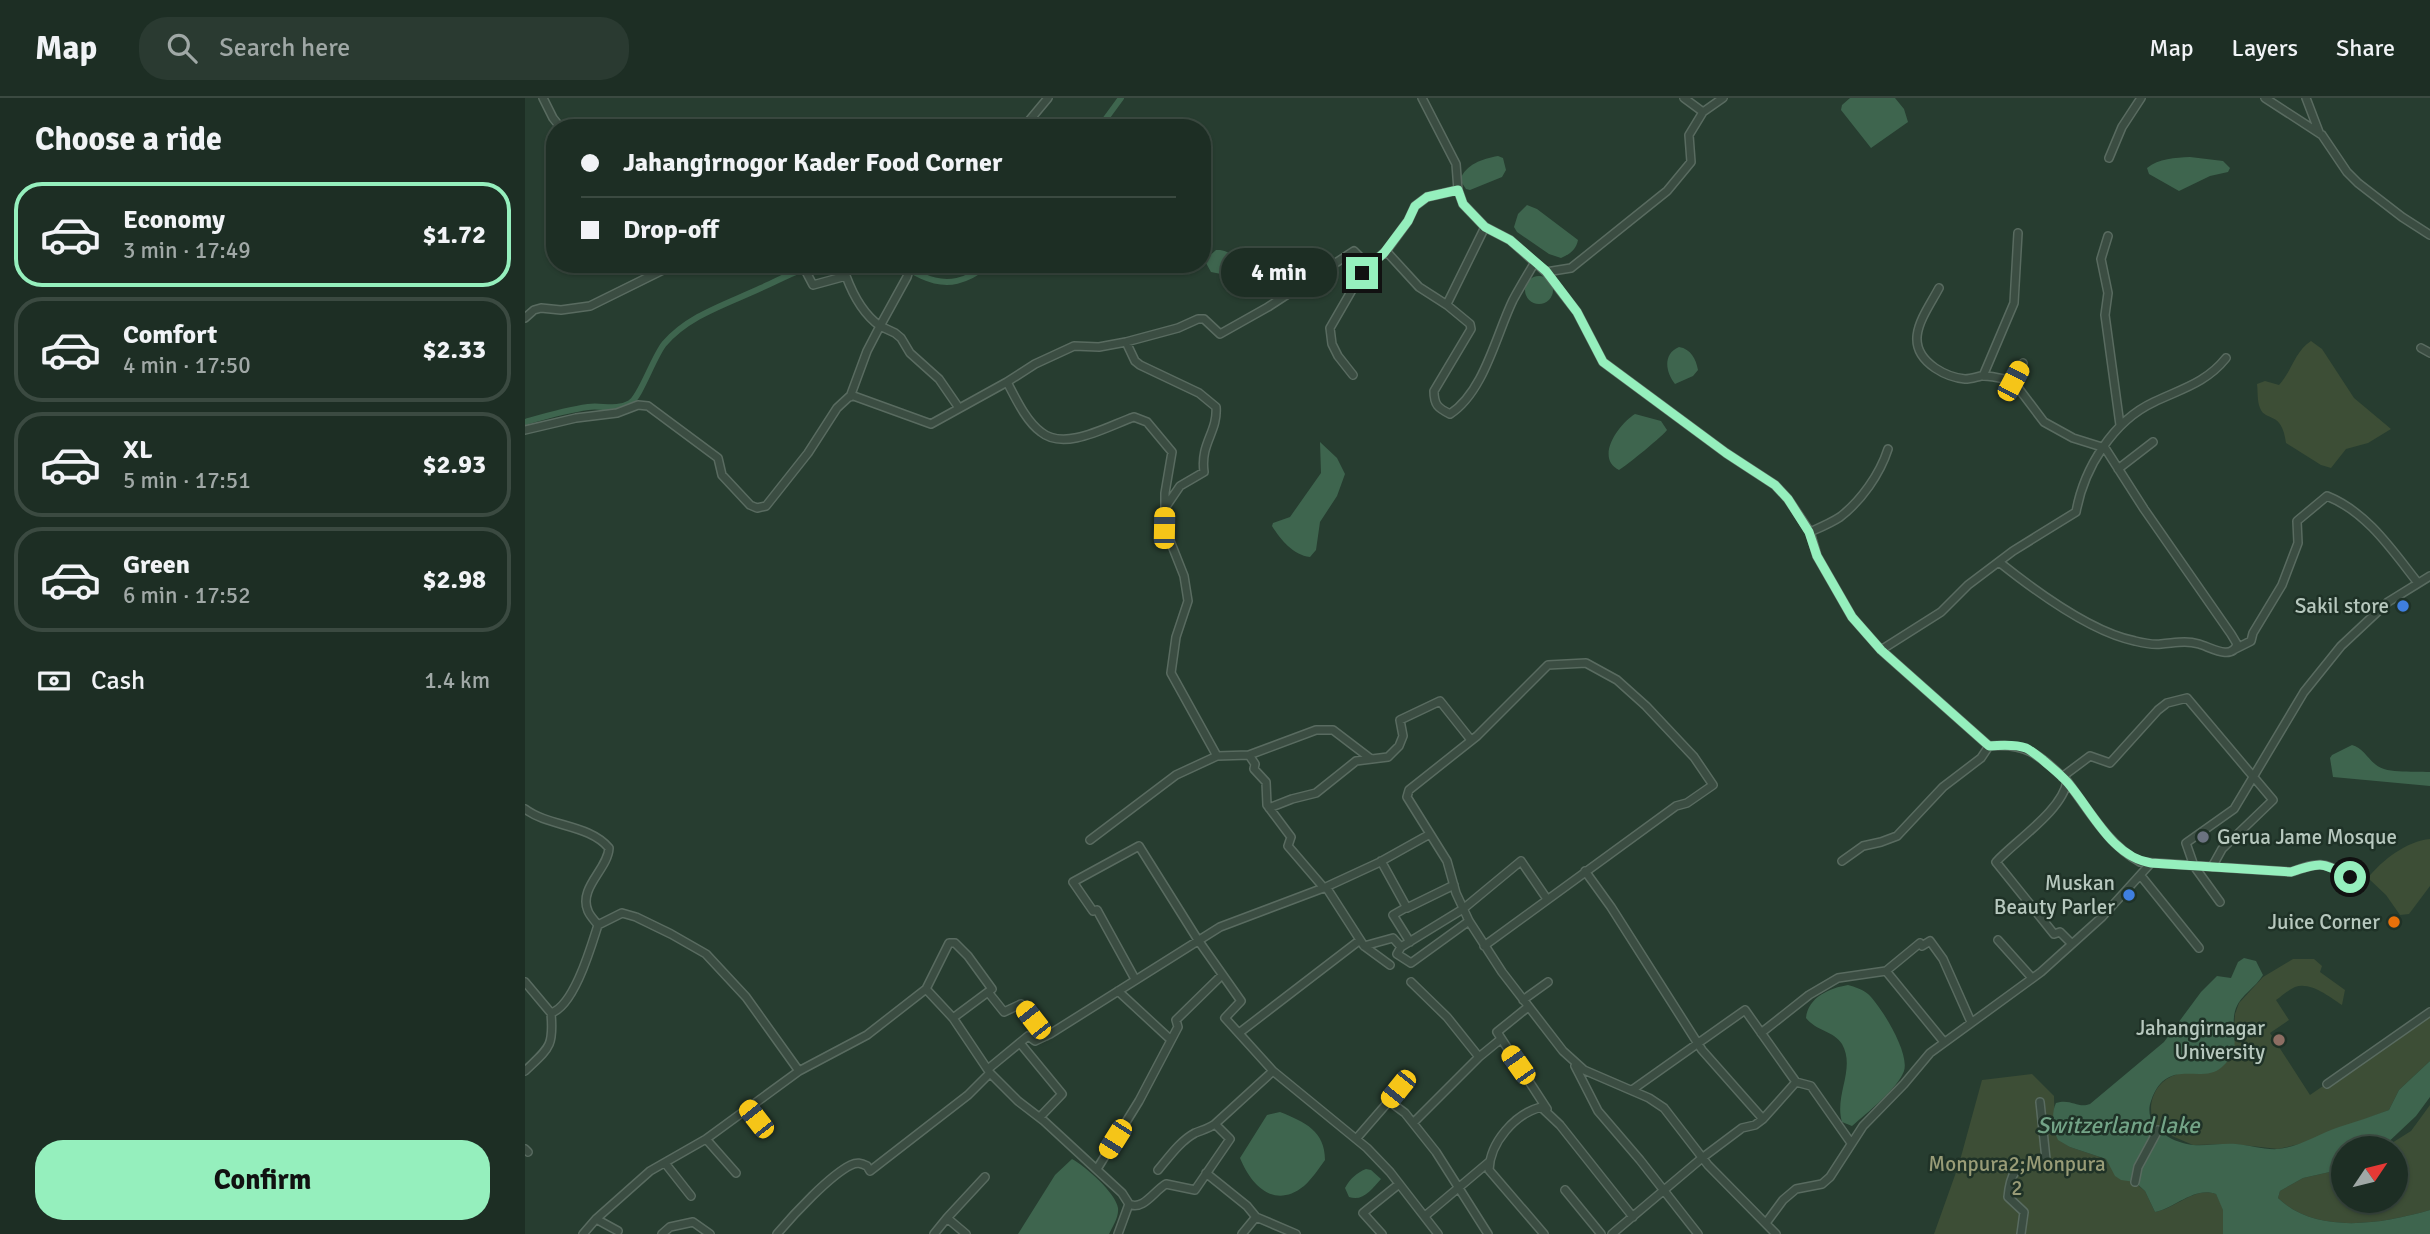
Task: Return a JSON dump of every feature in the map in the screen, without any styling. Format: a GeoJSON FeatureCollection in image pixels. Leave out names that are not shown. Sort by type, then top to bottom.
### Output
{"type":"FeatureCollection","features":[{"type":"Feature","properties":{"kind":"street"},"geometry":{"type":"LineString","coordinates":[[544,98],[554,119]]}},
{"type":"Feature","properties":{"kind":"street"},"geometry":{"type":"LineString","coordinates":[[1030,119],[1048,98]]}},
{"type":"Feature","properties":{"kind":"street"},"geometry":{"type":"LineString","coordinates":[[1422,98],[1456,163],[1458,190],[1463,204],[1485,227],[1510,240],[1546,271],[1577,312],[1603,362],[1726,453],[1768,479],[1788,499],[1809,532],[1817,556],[1852,617],[1881,650],[1989,746],[2005,744],[2027,749],[2064,779],[2109,837],[2127,855],[2140,862],[2291,872],[2311,865],[2328,865],[2350,877]]}},
{"type":"Feature","properties":{"kind":"street"},"geometry":{"type":"LineString","coordinates":[[1684,98],[1703,112]]}},
{"type":"Feature","properties":{"kind":"street"},"geometry":{"type":"LineString","coordinates":[[1546,271],[1571,268],[1667,191],[1691,162],[1689,135],[1703,112],[1723,98]]}},
{"type":"Feature","properties":{"kind":"street"},"geometry":{"type":"LineString","coordinates":[[2109,158],[2122,127],[2141,98]]}},
{"type":"Feature","properties":{"kind":"street"},"geometry":{"type":"LineString","coordinates":[[2265,98],[2319,133]]}},
{"type":"Feature","properties":{"kind":"street"},"geometry":{"type":"LineString","coordinates":[[2306,98],[2319,133],[2347,173],[2402,218],[2430,235]]}},
{"type":"Feature","properties":{"kind":"street"},"geometry":{"type":"LineString","coordinates":[[850,397],[931,424],[1062,350],[1074,346],[1099,347],[1126,342],[1178,328],[1198,318],[1220,334],[1268,307],[1354,251],[1369,266],[1386,251],[1408,221],[1415,206],[1427,197],[1458,190]]}},
{"type":"Feature","properties":{"kind":"street"},"geometry":{"type":"LineString","coordinates":[[1447,304],[1485,227]]}},
{"type":"Feature","properties":{"kind":"street"},"geometry":{"type":"LineString","coordinates":[[1983,376],[2014,303],[2018,233]]}},
{"type":"Feature","properties":{"kind":"street"},"geometry":{"type":"LineString","coordinates":[[2108,236],[2101,259],[2108,293],[2105,315],[2120,425]]}},
{"type":"Feature","properties":{"kind":"street"},"geometry":{"type":"LineString","coordinates":[[1386,251],[1419,287],[1447,304],[1470,324],[1471,329],[1434,391],[1434,400],[1439,408],[1450,414],[1467,398],[1479,377],[1512,302],[1535,262]]}},
{"type":"Feature","properties":{"kind":"street"},"geometry":{"type":"LineString","coordinates":[[1353,375],[1332,344],[1330,328],[1367,264]]}},
{"type":"Feature","properties":{"kind":"street"},"geometry":{"type":"LineString","coordinates":[[525,317],[541,308],[561,310],[590,306],[657,273]]}},
{"type":"Feature","properties":{"kind":"street"},"geometry":{"type":"LineString","coordinates":[[807,273],[813,285],[846,276],[853,295],[872,320],[901,338],[910,353],[939,379],[959,408]]}},
{"type":"Feature","properties":{"kind":"street"},"geometry":{"type":"LineString","coordinates":[[525,430],[576,418],[617,413],[638,405],[648,406],[719,458],[722,475],[750,505],[757,508],[766,506],[784,485],[837,408],[850,397],[867,351],[908,273]]}},
{"type":"Feature","properties":{"kind":"street"},"geometry":{"type":"LineString","coordinates":[[1939,288],[1919,325],[1916,338],[1917,348],[1927,362],[1946,375],[1967,379],[1983,376],[2013,381],[2044,422],[2073,438],[2105,448],[2231,634],[2237,644],[2235,649]]}},
{"type":"Feature","properties":{"kind":"street"},"geometry":{"type":"LineString","coordinates":[[1126,342],[1140,365],[1199,393],[1216,407],[1217,419],[1205,443],[1202,458],[1204,472],[1180,486],[1165,509]]}},
{"type":"Feature","properties":{"kind":"street"},"geometry":{"type":"LineString","coordinates":[[2421,348],[2430,353]]}},
{"type":"Feature","properties":{"kind":"street"},"geometry":{"type":"LineString","coordinates":[[1881,650],[1941,611],[1968,585],[1999,562],[2076,512],[2085,477],[2120,425],[2138,410],[2207,378],[2226,358]]}},
{"type":"Feature","properties":{"kind":"street"},"geometry":{"type":"LineString","coordinates":[[2013,381],[2023,363]]}},
{"type":"Feature","properties":{"kind":"street"},"geometry":{"type":"LineString","coordinates":[[1007,382],[1030,420],[1042,434],[1058,439],[1072,439],[1135,417],[1147,422],[1172,452],[1165,494],[1164,528],[1184,576],[1188,601],[1176,637],[1171,673],[1217,756]]}},
{"type":"Feature","properties":{"kind":"street"},"geometry":{"type":"LineString","coordinates":[[2118,469],[2153,442]]}},
{"type":"Feature","properties":{"kind":"street"},"geometry":{"type":"LineString","coordinates":[[1809,532],[1837,519],[1849,509],[1882,468],[1888,449]]}},
{"type":"Feature","properties":{"kind":"street"},"geometry":{"type":"LineString","coordinates":[[1999,562],[2060,606],[2106,632],[2133,641],[2159,645],[2178,641],[2199,643],[2218,651],[2232,652],[2251,641],[2282,585],[2298,543],[2297,521],[2327,496],[2343,502],[2367,522],[2418,583]]}},
{"type":"Feature","properties":{"kind":"street"},"geometry":{"type":"LineString","coordinates":[[2220,902],[2193,866],[2186,843],[2234,809],[2304,692],[2341,646],[2388,602],[2430,576]]}},
{"type":"Feature","properties":{"kind":"street"},"geometry":{"type":"LineString","coordinates":[[1484,946],[1676,806],[1687,803],[1713,785],[1694,757],[1646,706],[1617,680],[1586,663],[1548,664],[1514,701],[1406,794],[1447,861],[1463,909],[1484,946],[1525,1004],[1573,1062],[1598,1111],[1698,1234]]}},
{"type":"Feature","properties":{"kind":"street"},"geometry":{"type":"LineString","coordinates":[[2064,779],[2090,756],[2110,763],[2158,710],[2167,703],[2187,698],[2273,800],[2222,849],[2213,867]]}},
{"type":"Feature","properties":{"kind":"street"},"geometry":{"type":"LineString","coordinates":[[1269,808],[1316,793],[1356,761],[1388,757],[1399,746],[1403,736],[1400,720],[1440,701],[1471,740]]}},
{"type":"Feature","properties":{"kind":"street"},"geometry":{"type":"LineString","coordinates":[[1090,840],[1176,775],[1217,756],[1249,755],[1316,730],[1332,730],[1371,759]]}},
{"type":"Feature","properties":{"kind":"street"},"geometry":{"type":"LineString","coordinates":[[1842,861],[1863,846],[1897,836],[1943,787],[1981,758],[1989,746]]}},
{"type":"Feature","properties":{"kind":"street"},"geometry":{"type":"LineString","coordinates":[[1249,755],[1255,764],[1254,769],[1266,782],[1269,808],[1291,837],[1288,846],[1325,888],[1362,943],[1390,965]]}},
{"type":"Feature","properties":{"kind":"street"},"geometry":{"type":"LineString","coordinates":[[2064,779],[2065,792],[2056,804],[1996,862],[2054,934],[2060,932],[2071,943]]}},
{"type":"Feature","properties":{"kind":"street"},"geometry":{"type":"LineString","coordinates":[[525,809],[604,842],[609,848],[608,857],[587,892],[588,911],[598,925]]}},
{"type":"Feature","properties":{"kind":"street"},"geometry":{"type":"LineString","coordinates":[[777,1234],[838,1174],[859,1163],[867,1166],[870,1171],[968,1095],[989,1071],[1028,1036],[1035,1041],[1046,1036],[1220,927],[1325,888],[1430,834]]}},
{"type":"Feature","properties":{"kind":"street"},"geometry":{"type":"LineString","coordinates":[[1135,979],[1097,909],[1093,911],[1073,882],[1139,846],[1198,940],[1241,1001],[1225,1018],[1273,1072],[1356,1139],[1399,1184],[1439,1234]]}},
{"type":"Feature","properties":{"kind":"street"},"geometry":{"type":"LineString","coordinates":[[1381,861],[1407,907]]}},
{"type":"Feature","properties":{"kind":"street"},"geometry":{"type":"LineString","coordinates":[[1469,922],[1411,963],[1397,954],[1401,947],[1463,909],[1521,861],[1548,899]]}},
{"type":"Feature","properties":{"kind":"street"},"geometry":{"type":"LineString","coordinates":[[1766,1223],[1783,1200],[1796,1189],[1822,1184],[1830,1177],[1863,1126],[1930,1053],[2032,978],[2102,917],[2151,863]]}},
{"type":"Feature","properties":{"kind":"street"},"geometry":{"type":"LineString","coordinates":[[1585,871],[1697,1044],[1763,1119]]}},
{"type":"Feature","properties":{"kind":"street"},"geometry":{"type":"LineString","coordinates":[[2141,876],[2199,948]]}},
{"type":"Feature","properties":{"kind":"street"},"geometry":{"type":"LineString","coordinates":[[1410,942],[1393,915],[1454,886]]}},
{"type":"Feature","properties":{"kind":"street"},"geometry":{"type":"LineString","coordinates":[[551,1013],[564,1005],[572,992],[598,925],[622,913],[671,934],[706,954],[746,997],[799,1071]]}},
{"type":"Feature","properties":{"kind":"street"},"geometry":{"type":"LineString","coordinates":[[1239,1033],[1362,943],[1394,937],[1401,947]]}},
{"type":"Feature","properties":{"kind":"street"},"geometry":{"type":"LineString","coordinates":[[1999,940],[2032,978]]}},
{"type":"Feature","properties":{"kind":"street"},"geometry":{"type":"LineString","coordinates":[[1761,1033],[1809,995],[1838,978],[1886,971],[1920,943],[1922,946],[1930,941],[1943,959],[1972,1022]]}},
{"type":"Feature","properties":{"kind":"street"},"geometry":{"type":"LineString","coordinates":[[583,1234],[650,1171],[706,1139],[799,1071],[867,1035],[926,989],[935,967],[952,942],[968,956],[992,989],[953,1018]]}},
{"type":"Feature","properties":{"kind":"street"},"geometry":{"type":"LineString","coordinates":[[1886,971],[1944,1042]]}},
{"type":"Feature","properties":{"kind":"street"},"geometry":{"type":"LineString","coordinates":[[1097,1169],[1139,1101],[1178,1027],[1176,1020],[1222,975]]}},
{"type":"Feature","properties":{"kind":"street"},"geometry":{"type":"LineString","coordinates":[[525,982],[551,1013],[553,1031],[551,1045],[525,1071]]}},
{"type":"Feature","properties":{"kind":"street"},"geometry":{"type":"LineString","coordinates":[[1411,982],[1447,1017],[1479,1057]]}},
{"type":"Feature","properties":{"kind":"street"},"geometry":{"type":"LineString","coordinates":[[1548,982],[1497,1032],[1548,1112],[1633,1217]]}},
{"type":"Feature","properties":{"kind":"street"},"geometry":{"type":"LineString","coordinates":[[926,989],[953,1018],[989,1071],[1018,1101],[1040,1117],[1097,1169],[1134,1207],[1140,1206],[1166,1184],[1195,1190],[1230,1139],[1216,1124]]}},
{"type":"Feature","properties":{"kind":"street"},"geometry":{"type":"LineString","coordinates":[[1118,991],[1171,1040]]}},
{"type":"Feature","properties":{"kind":"street"},"geometry":{"type":"LineString","coordinates":[[988,992],[1003,1012],[1021,1004],[1046,1036]]}},
{"type":"Feature","properties":{"kind":"street"},"geometry":{"type":"LineString","coordinates":[[1632,1090],[1745,1010],[1795,1082],[1811,1086],[1851,1143]]}},
{"type":"Feature","properties":{"kind":"street"},"geometry":{"type":"LineString","coordinates":[[2327,1084],[2430,1012]]}},
{"type":"Feature","properties":{"kind":"street"},"geometry":{"type":"LineString","coordinates":[[1413,1123],[1479,1057],[1501,1040]]}},
{"type":"Feature","properties":{"kind":"street"},"geometry":{"type":"LineString","coordinates":[[1020,1042],[1062,1094],[1040,1117]]}},
{"type":"Feature","properties":{"kind":"street"},"geometry":{"type":"LineString","coordinates":[[1573,1062],[1584,1070],[1632,1090],[1664,1108],[1702,1158],[1776,1234]]}},
{"type":"Feature","properties":{"kind":"street"},"geometry":{"type":"LineString","coordinates":[[1158,1170],[1183,1142],[1216,1124],[1273,1072]]}},
{"type":"Feature","properties":{"kind":"street"},"geometry":{"type":"LineString","coordinates":[[1356,1139],[1408,1078]]}},
{"type":"Feature","properties":{"kind":"street"},"geometry":{"type":"LineString","coordinates":[[1617,1232],[1702,1158],[1742,1128],[1755,1125],[1763,1119],[1795,1082]]}},
{"type":"Feature","properties":{"kind":"street"},"geometry":{"type":"LineString","coordinates":[[1389,1101],[1413,1123],[1436,1152],[1488,1234]]}},
{"type":"Feature","properties":{"kind":"street"},"geometry":{"type":"LineString","coordinates":[[2021,1234],[2024,1212],[2008,1197],[2010,1181],[2016,1171],[2046,1159],[2040,1102]]}},
{"type":"Feature","properties":{"kind":"street"},"geometry":{"type":"LineString","coordinates":[[1544,1234],[1489,1170],[1489,1162],[1492,1152],[1510,1125],[1532,1109],[1541,1107],[1548,1112]]}},
{"type":"Feature","properties":{"kind":"street"},"geometry":{"type":"LineString","coordinates":[[747,1108],[764,1130]]}},
{"type":"Feature","properties":{"kind":"street"},"geometry":{"type":"LineString","coordinates":[[2135,1182],[2138,1167],[2158,1130]]}},
{"type":"Feature","properties":{"kind":"street"},"geometry":{"type":"LineString","coordinates":[[706,1139],[736,1173]]}},
{"type":"Feature","properties":{"kind":"street"},"geometry":{"type":"LineString","coordinates":[[1425,1216],[1489,1162]]}},
{"type":"Feature","properties":{"kind":"street"},"geometry":{"type":"LineString","coordinates":[[665,1163],[691,1196]]}},
{"type":"Feature","properties":{"kind":"street"},"geometry":{"type":"LineString","coordinates":[[1206,1173],[1247,1206],[1256,1217],[1296,1234]]}},
{"type":"Feature","properties":{"kind":"street"},"geometry":{"type":"LineString","coordinates":[[934,1234],[985,1177]]}},
{"type":"Feature","properties":{"kind":"street"},"geometry":{"type":"LineString","coordinates":[[1382,1234],[1363,1213],[1399,1184]]}},
{"type":"Feature","properties":{"kind":"street"},"geometry":{"type":"LineString","coordinates":[[1565,1190],[1601,1234]]}},
{"type":"Feature","properties":{"kind":"street"},"geometry":{"type":"LineString","coordinates":[[1118,1234],[1129,1204]]}},
{"type":"Feature","properties":{"kind":"street"},"geometry":{"type":"LineString","coordinates":[[1242,1234],[1256,1217]]}},
{"type":"Feature","properties":{"kind":"street"},"geometry":{"type":"LineString","coordinates":[[947,1218],[966,1234]]}},
{"type":"Feature","properties":{"kind":"street"},"geometry":{"type":"LineString","coordinates":[[596,1219],[618,1231]]}},
{"type":"Feature","properties":{"kind":"street"},"geometry":{"type":"LineString","coordinates":[[662,1234],[670,1227],[693,1222],[710,1234]]}},
{"type":"Feature","properties":{"kind":"green space"},"geometry":{"type":"Polygon","coordinates":[[[2311,341],[2322,349],[2354,398],[2391,429],[2368,443],[2346,449],[2331,468],[2321,465],[2286,443],[2281,426],[2262,412],[2258,402],[2257,384],[2265,381],[2279,385],[2301,350],[2311,341]]]}},
{"type":"Feature","properties":{"kind":"green space"},"geometry":{"type":"Polygon","coordinates":[[[2430,839],[2430,886],[2409,914],[2400,915],[2386,895],[2368,878],[2396,852],[2413,843],[2430,839]]]}},
{"type":"Feature","properties":{"kind":"green space"},"geometry":{"type":"Polygon","coordinates":[[[2293,959],[2314,959],[2322,966],[2320,972],[2345,990],[2342,1005],[2307,986],[2295,987],[2276,1000],[2289,1020],[2270,1033],[2310,1095],[2430,1012],[2430,1061],[2399,1090],[2389,1110],[2304,1143],[2278,1149],[2233,1144],[2193,1145],[2158,1130],[2151,1106],[2161,1084],[2178,1074],[2203,1074],[2234,1027],[2239,1003],[2263,977],[2293,959]]]}},
{"type":"Feature","properties":{"kind":"green space","name":"Monpura2;Monpura 2"},"geometry":{"type":"Polygon","coordinates":[[[2032,1074],[2054,1096],[2055,1131],[2070,1147],[2106,1159],[2145,1191],[2155,1212],[2193,1195],[2208,1192],[2216,1194],[2224,1210],[2223,1234],[1934,1234],[1959,1164],[1982,1080],[2032,1074]]]}},
{"type":"Feature","properties":{"kind":"green space"},"geometry":{"type":"Polygon","coordinates":[[[2430,1105],[2430,1210],[2390,1220],[2329,1222],[2293,1209],[2278,1198],[2280,1191],[2303,1178],[2331,1172],[2331,1213],[2408,1213],[2408,1136],[2403,1136],[2411,1131],[2430,1105]]]}},
{"type":"Feature","properties":{"kind":"water"},"geometry":{"type":"Polygon","coordinates":[[[1850,98],[1895,98],[1904,109],[1908,122],[1871,148],[1841,110],[1842,105],[1850,98]]]}},
{"type":"Feature","properties":{"kind":"water"},"geometry":{"type":"Polygon","coordinates":[[[1498,156],[1503,158],[1506,170],[1502,177],[1470,190],[1466,189],[1460,180],[1466,170],[1481,161],[1498,156]]]}},
{"type":"Feature","properties":{"kind":"water"},"geometry":{"type":"Polygon","coordinates":[[[2190,157],[2223,161],[2230,168],[2228,172],[2210,176],[2179,191],[2149,174],[2147,168],[2167,159],[2190,157]]]}},
{"type":"Feature","properties":{"kind":"water"},"geometry":{"type":"Polygon","coordinates":[[[1527,205],[1537,209],[1578,240],[1572,251],[1561,258],[1549,254],[1517,232],[1514,227],[1518,214],[1527,205]]]}},
{"type":"Feature","properties":{"kind":"water"},"geometry":{"type":"Polygon","coordinates":[[[1216,250],[1228,252],[1232,259],[1230,267],[1221,274],[1211,272],[1211,254],[1216,250]]]}},
{"type":"Feature","properties":{"kind":"water"},"geometry":{"type":"Polygon","coordinates":[[[1539,276],[1549,280],[1553,290],[1549,300],[1539,304],[1529,300],[1525,290],[1529,280],[1539,276]]]}},
{"type":"Feature","properties":{"kind":"water"},"geometry":{"type":"Polygon","coordinates":[[[1679,347],[1692,355],[1698,370],[1693,376],[1675,384],[1669,375],[1667,364],[1670,354],[1679,347]]]}},
{"type":"Feature","properties":{"kind":"water"},"geometry":{"type":"Polygon","coordinates":[[[1635,414],[1661,421],[1667,430],[1619,470],[1612,464],[1609,449],[1617,432],[1635,414]]]}},
{"type":"Feature","properties":{"kind":"water"},"geometry":{"type":"Polygon","coordinates":[[[1320,442],[1337,458],[1345,474],[1337,496],[1320,522],[1316,550],[1310,557],[1293,550],[1272,526],[1273,523],[1290,517],[1321,473],[1320,442]]]}},
{"type":"Feature","properties":{"kind":"water"},"geometry":{"type":"Polygon","coordinates":[[[2352,745],[2361,749],[2375,764],[2384,769],[2430,772],[2430,786],[2333,777],[2330,758],[2352,745]]]}},
{"type":"Feature","properties":{"kind":"water","name":"Switzerland lake"},"geometry":{"type":"Polygon","coordinates":[[[2244,958],[2256,961],[2263,975],[2236,1008],[2233,1053],[2222,1067],[2214,1072],[2175,1075],[2166,1079],[2158,1087],[2151,1101],[2149,1110],[2155,1125],[2168,1137],[2185,1144],[2286,1148],[2389,1110],[2399,1090],[2430,1061],[2430,1097],[2416,1116],[2395,1136],[2331,1136],[2331,1172],[2303,1178],[2280,1191],[2278,1198],[2310,1217],[2329,1222],[2390,1220],[2430,1210],[2430,1234],[2223,1234],[2223,1210],[2216,1194],[2208,1192],[2193,1195],[2155,1212],[2145,1191],[2135,1182],[2121,1180],[2115,1176],[2106,1159],[2058,1140],[2053,1122],[2056,1103],[2090,1104],[2164,1042],[2201,992],[2217,976],[2231,978],[2238,962],[2244,958]]]}},
{"type":"Feature","properties":{"kind":"water"},"geometry":{"type":"Polygon","coordinates":[[[1848,985],[1866,992],[1874,1000],[1899,1042],[1905,1063],[1901,1078],[1852,1126],[1842,1122],[1840,1112],[1846,1053],[1839,1040],[1806,1018],[1815,999],[1834,988],[1848,985]]]}},
{"type":"Feature","properties":{"kind":"water"},"geometry":{"type":"Polygon","coordinates":[[[1280,1112],[1312,1129],[1321,1142],[1325,1160],[1304,1186],[1283,1196],[1273,1195],[1257,1185],[1240,1158],[1267,1115],[1280,1112]]]}},
{"type":"Feature","properties":{"kind":"water"},"geometry":{"type":"Polygon","coordinates":[[[1072,1159],[1099,1180],[1116,1202],[1118,1215],[1109,1234],[1018,1234],[1055,1175],[1072,1159]]]}},
{"type":"Feature","properties":{"kind":"water"},"geometry":{"type":"Polygon","coordinates":[[[1366,1169],[1381,1179],[1363,1196],[1349,1197],[1345,1188],[1356,1174],[1366,1169]]]}},
{"type":"Feature","properties":{"kind":"waterway"},"geometry":{"type":"LineString","coordinates":[[1106,119],[1121,98]]}},
{"type":"Feature","properties":{"kind":"waterway"},"geometry":{"type":"LineString","coordinates":[[525,422],[580,408],[619,407],[630,403],[638,394],[664,344],[685,325],[793,273]]}},
{"type":"Feature","properties":{"kind":"waterway"},"geometry":{"type":"LineString","coordinates":[[916,273],[940,282],[957,281],[976,273]]}},
{"type":"Feature","properties":{"kind":"place","name":"Sakil store"},"geometry":{"type":"Point","coordinates":[2403,606]}},
{"type":"Feature","properties":{"kind":"place","name":"Gerua Jame Mosque"},"geometry":{"type":"Point","coordinates":[2203,837]}},
{"type":"Feature","properties":{"kind":"place","name":"Muskan Beauty Parler"},"geometry":{"type":"Point","coordinates":[2129,895]}},
{"type":"Feature","properties":{"kind":"place","name":"Juice Corner"},"geometry":{"type":"Point","coordinates":[2394,922]}},
{"type":"Feature","properties":{"kind":"place","name":"Jahangirnagar University"},"geometry":{"type":"Point","coordinates":[2279,1040]}},
{"type":"Feature","properties":{"kind":"route"},"geometry":{"type":"LineString","coordinates":[[1362,273],[1367,264],[1369,266],[1384,253],[1408,221],[1415,206],[1427,197],[1458,190],[1463,204],[1485,227],[1510,240],[1546,271],[1577,312],[1603,362],[1726,453],[1768,479],[1788,499],[1809,532],[1817,556],[1852,617],[1881,650],[1989,746],[2005,744],[2027,749],[2046,763],[2067,781],[2109,837],[2127,855],[2140,862],[2291,872],[2311,865],[2328,865],[2350,877]]}}]}
